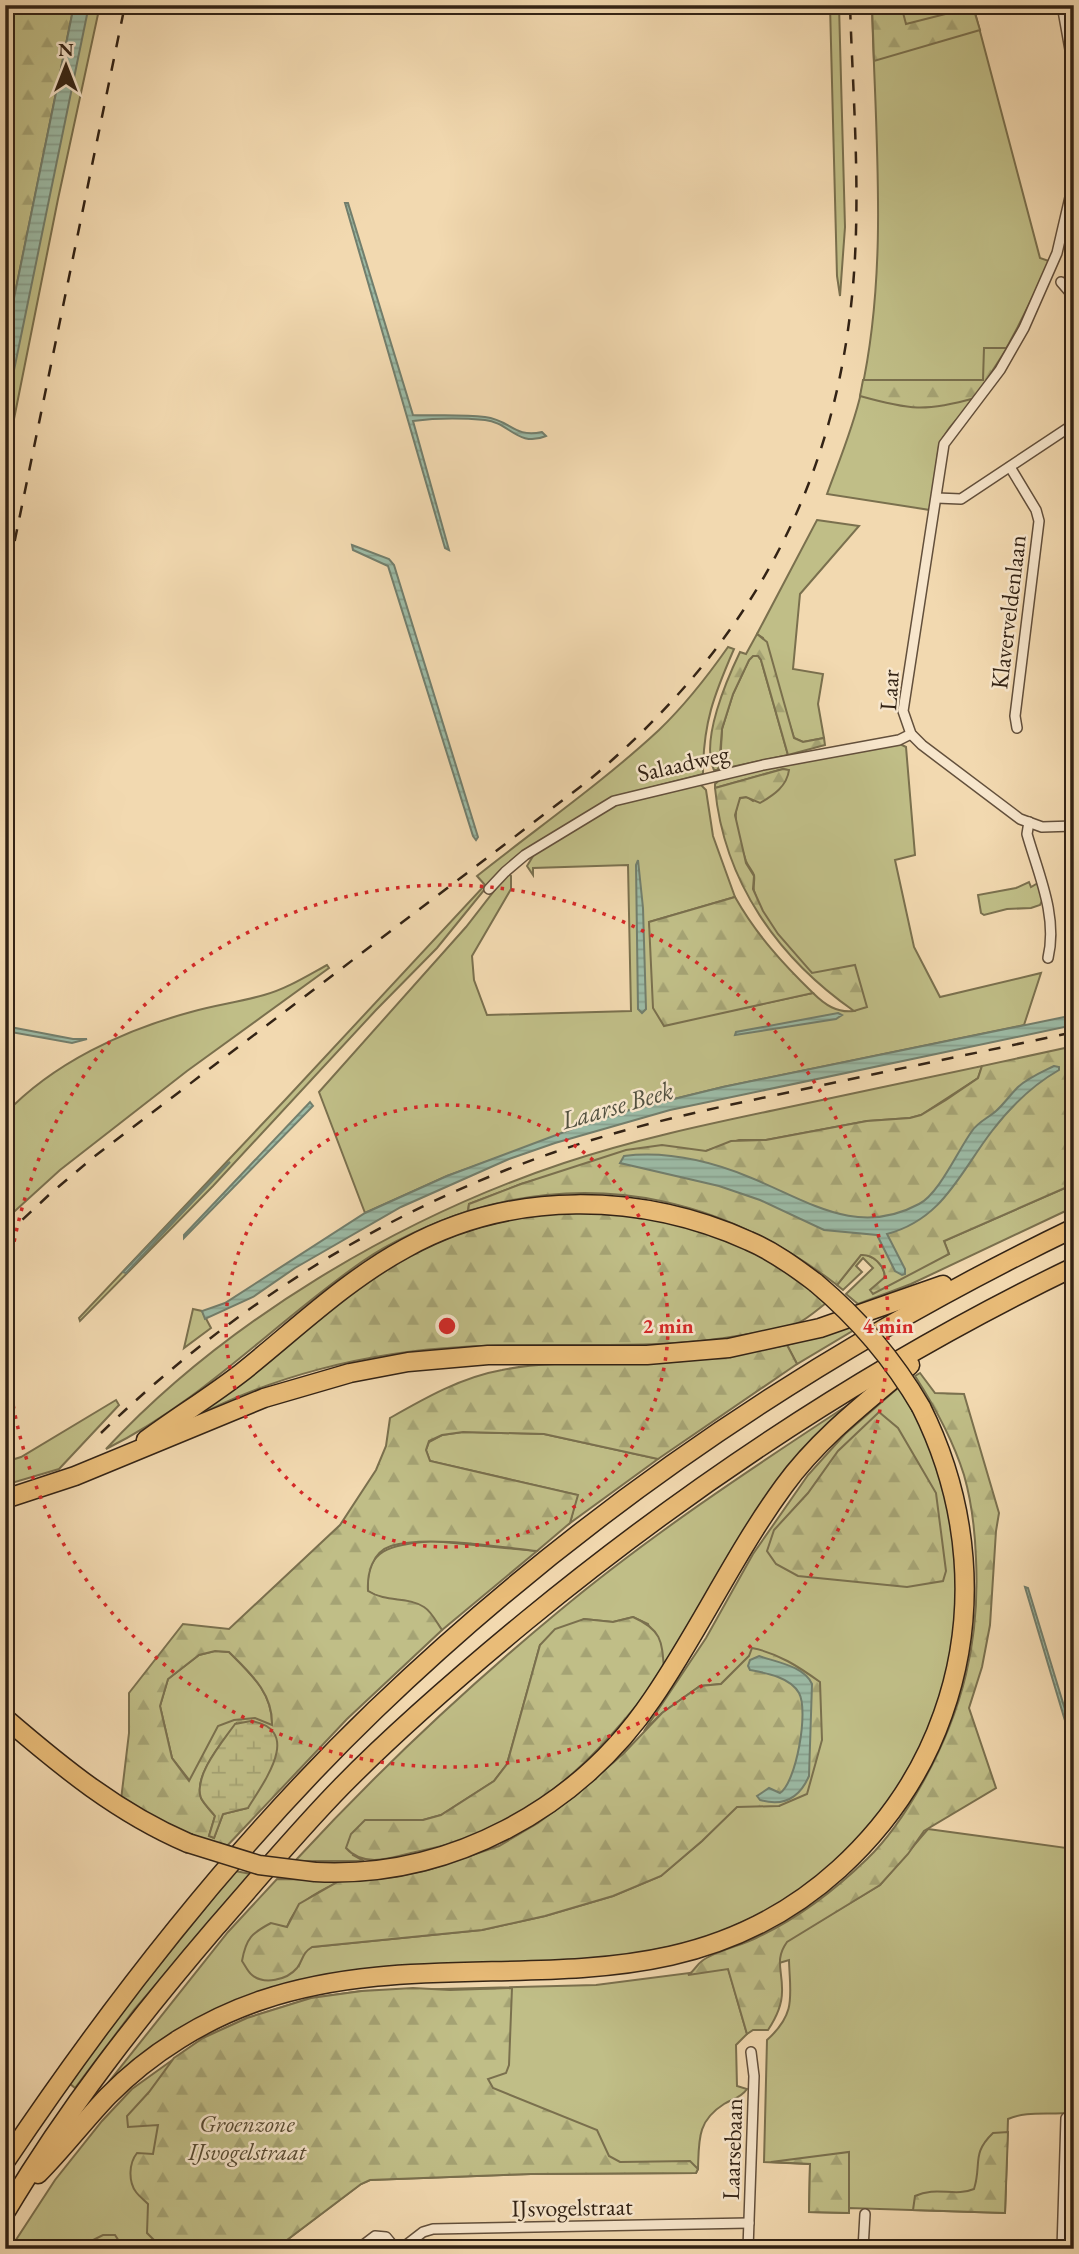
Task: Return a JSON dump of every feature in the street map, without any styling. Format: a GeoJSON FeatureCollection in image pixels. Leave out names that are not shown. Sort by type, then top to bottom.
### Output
{"type":"FeatureCollection","features":[{"type":"Feature","properties":{"kind":"highway"},"geometry":{"type":"LineString","coordinates":[[15,2196],[53,2159],[107,2097],[133,2073],[191,2032],[252,2004],[302,1989],[350,1980],[433,1974],[576,1970],[652,1960],[701,1948],[745,1931],[790,1906],[828,1879],[868,1840],[910,1784],[941,1720],[957,1666],[965,1590],[959,1520],[948,1472],[921,1408],[899,1371],[873,1337],[816,1283],[751,1241],[694,1220],[654,1210],[577,1204],[526,1208],[483,1217],[426,1237],[365,1273],[241,1372],[130,1452]]}},
{"type":"Feature","properties":{"kind":"highway"},"geometry":{"type":"LineString","coordinates":[[5,2162],[97,2031],[208,1891],[261,1831],[373,1712],[520,1580],[613,1506],[726,1426],[869,1336],[1002,1263],[1074,1228]]}},
{"type":"Feature","properties":{"kind":"highway"},"geometry":{"type":"LineString","coordinates":[[5,1499],[56,1483],[264,1398],[350,1373],[408,1362],[477,1356],[647,1355],[729,1348],[820,1328],[1002,1263]]}},
{"type":"Feature","properties":{"kind":"highway"},"geometry":{"type":"LineString","coordinates":[[5,2213],[67,2117],[113,2053],[181,1967],[281,1851],[411,1720],[632,1536],[717,1474],[861,1381],[1074,1267]]}},
{"type":"Feature","properties":{"kind":"highway"},"geometry":{"type":"LineString","coordinates":[[5,1718],[73,1776],[146,1824],[188,1843],[259,1865],[315,1872],[378,1870],[450,1853],[517,1824],[545,1807],[580,1781],[622,1740],[653,1699],[771,1505],[808,1455],[856,1410],[950,1331]]}},
{"type":"Feature","properties":{"kind":"street"},"geometry":{"type":"LineString","coordinates":[[1062,5],[1074,72]]}},
{"type":"Feature","properties":{"kind":"street","name":"Laar"},"geometry":{"type":"LineString","coordinates":[[1074,180],[1057,253],[1024,328],[1000,370],[944,444],[903,702],[905,721],[911,734],[922,745],[1029,822],[1042,827],[1074,827]]}},
{"type":"Feature","properties":{"kind":"street"},"geometry":{"type":"LineString","coordinates":[[1061,282],[1074,297]]}},
{"type":"Feature","properties":{"kind":"street"},"geometry":{"type":"LineString","coordinates":[[937,498],[961,499],[1074,424]]}},
{"type":"Feature","properties":{"kind":"street","name":"Klaverveldenlaan"},"geometry":{"type":"LineString","coordinates":[[1010,467],[1036,510],[1039,521],[1015,716],[1017,728]]}},
{"type":"Feature","properties":{"kind":"street","name":"Salaadweg"},"geometry":{"type":"LineString","coordinates":[[489,889],[525,855],[614,801],[762,765],[898,740],[911,734]]}},
{"type":"Feature","properties":{"kind":"street"},"geometry":{"type":"LineString","coordinates":[[1029,822],[1027,834],[1051,928],[1048,957]]}},
{"type":"Feature","properties":{"kind":"street","name":"Laarsebaan"},"geometry":{"type":"LineString","coordinates":[[748,2249],[754,2076],[751,2052]]}},
{"type":"Feature","properties":{"kind":"street"},"geometry":{"type":"LineString","coordinates":[[1062,2249],[1066,2118]]}},
{"type":"Feature","properties":{"kind":"street"},"geometry":{"type":"LineString","coordinates":[[863,2249],[865,2214]]}},
{"type":"Feature","properties":{"kind":"street","name":"IJsvogelstraat"},"geometry":{"type":"LineString","coordinates":[[401,2249],[423,2232],[433,2229],[749,2222]]}},
{"type":"Feature","properties":{"kind":"street"},"geometry":{"type":"LineString","coordinates":[[358,2249],[375,2236],[386,2237],[396,2249]]}},
{"type":"Feature","properties":{"kind":"green space"},"geometry":{"type":"Polygon","coordinates":[[[5,5],[100,5],[5,464],[5,5]]]}},
{"type":"Feature","properties":{"kind":"green space"},"geometry":{"type":"Polygon","coordinates":[[[5,5],[74,5],[5,342],[5,5]]]}},
{"type":"Feature","properties":{"kind":"green space"},"geometry":{"type":"Polygon","coordinates":[[[830,5],[839,5],[845,227],[840,296],[837,276],[830,5]]]}},
{"type":"Feature","properties":{"kind":"green space"},"geometry":{"type":"Polygon","coordinates":[[[872,5],[973,5],[1040,258],[1049,261],[998,363],[978,395],[942,439],[930,510],[827,494],[861,393],[875,297],[878,200],[872,5]]]}},
{"type":"Feature","properties":{"kind":"green space"},"geometry":{"type":"Polygon","coordinates":[[[872,5],[901,5],[906,24],[973,7],[980,30],[874,61],[872,5]]]}},
{"type":"Feature","properties":{"kind":"green space"},"geometry":{"type":"Polygon","coordinates":[[[984,348],[1007,348],[975,398],[943,406],[918,407],[860,396],[863,380],[983,380],[984,348]]]}},
{"type":"Feature","properties":{"kind":"green space"},"geometry":{"type":"Polygon","coordinates":[[[817,520],[859,526],[800,594],[793,669],[823,674],[818,704],[824,738],[803,742],[794,738],[763,638],[757,634],[817,520]]]}},
{"type":"Feature","properties":{"kind":"green space"},"geometry":{"type":"Polygon","coordinates":[[[757,634],[767,642],[794,738],[803,742],[824,738],[825,745],[788,755],[761,660],[758,656],[753,656],[733,694],[722,729],[719,767],[714,770],[710,743],[717,710],[740,652],[746,654],[757,634]]]}},
{"type":"Feature","properties":{"kind":"green space"},"geometry":{"type":"Polygon","coordinates":[[[728,647],[734,649],[711,710],[705,739],[703,774],[611,798],[493,879],[437,948],[213,1186],[80,1321],[79,1318],[485,885],[477,876],[592,787],[659,730],[678,711],[728,647]]]}},
{"type":"Feature","properties":{"kind":"green space"},"geometry":{"type":"Polygon","coordinates":[[[753,656],[758,656],[761,660],[788,755],[717,770],[720,767],[722,729],[733,694],[753,656]]]}},
{"type":"Feature","properties":{"kind":"green space"},"geometry":{"type":"Polygon","coordinates":[[[900,744],[906,747],[915,855],[895,860],[914,947],[940,997],[1041,973],[1024,1025],[723,1087],[633,1109],[447,1176],[365,1213],[319,1092],[466,927],[508,873],[511,876],[511,889],[472,956],[474,980],[487,1015],[631,1011],[628,865],[533,868],[533,875],[527,866],[535,853],[619,802],[699,783],[706,790],[713,836],[735,897],[649,922],[664,1025],[813,993],[832,1007],[842,1011],[854,1011],[796,957],[770,925],[754,891],[754,875],[746,861],[739,838],[736,813],[740,798],[747,797],[753,801],[788,770],[783,769],[715,788],[715,784],[721,779],[784,764],[900,744]]]}},
{"type":"Feature","properties":{"kind":"green space"},"geometry":{"type":"Polygon","coordinates":[[[783,769],[789,770],[786,781],[779,790],[760,803],[746,797],[740,798],[735,815],[746,863],[754,876],[753,889],[778,934],[812,973],[855,965],[867,1007],[854,1011],[801,967],[759,915],[730,855],[720,822],[715,788],[783,769]]]}},
{"type":"Feature","properties":{"kind":"green space"},"geometry":{"type":"Polygon","coordinates":[[[1029,882],[1031,887],[1038,883],[1043,899],[1040,905],[984,915],[981,913],[978,895],[1016,888],[1029,882]]]}},
{"type":"Feature","properties":{"kind":"green space"},"geometry":{"type":"Polygon","coordinates":[[[735,897],[770,948],[813,993],[664,1026],[653,1008],[649,922],[735,897]]]}},
{"type":"Feature","properties":{"kind":"green space"},"geometry":{"type":"Polygon","coordinates":[[[327,965],[329,968],[187,1071],[60,1170],[5,1220],[5,1114],[45,1079],[91,1051],[140,1028],[272,992],[327,965]]]}},
{"type":"Feature","properties":{"kind":"green space"},"geometry":{"type":"Polygon","coordinates":[[[1074,1046],[1074,1184],[944,1241],[949,1254],[873,1294],[870,1290],[885,1277],[880,1265],[870,1256],[861,1255],[837,1285],[795,1256],[752,1232],[708,1214],[662,1201],[615,1194],[567,1193],[518,1199],[468,1211],[469,1204],[626,1150],[662,1145],[706,1151],[731,1141],[766,1140],[867,1121],[910,1118],[921,1115],[978,1078],[982,1066],[1074,1046]]]}},
{"type":"Feature","properties":{"kind":"green space"},"geometry":{"type":"Polygon","coordinates":[[[982,1066],[978,1078],[921,1115],[910,1118],[867,1121],[766,1140],[739,1140],[706,1151],[580,1167],[521,1184],[469,1204],[468,1211],[414,1233],[363,1261],[207,1385],[141,1430],[106,1449],[153,1402],[205,1358],[260,1317],[378,1244],[440,1213],[502,1186],[616,1147],[722,1121],[982,1066]]]}},
{"type":"Feature","properties":{"kind":"green space"},"geometry":{"type":"Polygon","coordinates":[[[1074,1184],[1074,1207],[911,1284],[858,1304],[846,1294],[873,1268],[863,1258],[856,1266],[862,1272],[843,1290],[837,1285],[861,1255],[874,1258],[880,1265],[885,1277],[881,1282],[949,1254],[944,1241],[1074,1184]]]}},
{"type":"Feature","properties":{"kind":"green space"},"geometry":{"type":"Polygon","coordinates":[[[565,1212],[645,1218],[722,1237],[775,1264],[811,1288],[810,1290],[826,1303],[804,1320],[790,1326],[708,1340],[638,1345],[497,1345],[391,1354],[285,1379],[186,1422],[389,1266],[436,1242],[487,1225],[565,1212]]]}},
{"type":"Feature","properties":{"kind":"green space"},"geometry":{"type":"Polygon","coordinates":[[[193,1309],[202,1311],[211,1328],[184,1348],[193,1309]]]}},
{"type":"Feature","properties":{"kind":"green space"},"geometry":{"type":"Polygon","coordinates":[[[850,1326],[854,1330],[797,1364],[787,1345],[850,1326]]]}},
{"type":"Feature","properties":{"kind":"green space"},"geometry":{"type":"Polygon","coordinates":[[[787,1345],[797,1364],[658,1459],[544,1434],[463,1432],[442,1435],[429,1441],[426,1450],[430,1461],[578,1495],[570,1523],[537,1551],[463,1543],[423,1542],[391,1546],[379,1553],[372,1564],[368,1591],[424,1607],[442,1630],[347,1719],[226,1847],[172,1826],[121,1800],[129,1733],[129,1693],[183,1624],[229,1629],[340,1525],[376,1470],[386,1446],[390,1418],[458,1383],[502,1370],[565,1364],[672,1362],[787,1345]],[[215,1651],[199,1655],[168,1679],[160,1706],[172,1758],[189,1781],[218,1726],[234,1720],[255,1718],[272,1725],[269,1703],[259,1685],[229,1652],[215,1651]],[[236,1724],[211,1759],[201,1780],[201,1798],[215,1816],[209,1836],[214,1838],[223,1814],[248,1808],[236,1724]]]}},
{"type":"Feature","properties":{"kind":"green space"},"geometry":{"type":"Polygon","coordinates":[[[920,1373],[935,1393],[964,1394],[999,1513],[990,1625],[982,1667],[969,1708],[996,1788],[924,1831],[908,1854],[880,1885],[787,1942],[780,1960],[782,1992],[778,2012],[768,2030],[753,2030],[747,2034],[728,1969],[688,1975],[707,1958],[756,1938],[801,1913],[855,1871],[875,1850],[905,1812],[937,1755],[949,1728],[966,1674],[972,1647],[977,1589],[971,1506],[955,1449],[915,1376],[920,1373]]]}},
{"type":"Feature","properties":{"kind":"green space"},"geometry":{"type":"Polygon","coordinates":[[[899,1387],[932,1444],[949,1501],[958,1594],[956,1624],[940,1708],[916,1759],[894,1797],[866,1833],[831,1866],[786,1902],[706,1939],[616,1958],[277,1988],[106,2090],[104,2088],[228,1932],[277,1879],[341,1880],[303,1903],[287,1927],[299,1965],[303,1952],[312,1947],[482,1930],[545,1916],[613,1896],[661,1876],[737,1806],[779,1806],[749,1656],[721,1684],[700,1686],[662,1713],[644,1731],[706,1638],[753,1554],[808,1475],[845,1434],[899,1387]]]}},
{"type":"Feature","properties":{"kind":"green space"},"geometry":{"type":"Polygon","coordinates":[[[116,1400],[119,1405],[59,1469],[5,1485],[5,1462],[21,1457],[116,1400]]]}},
{"type":"Feature","properties":{"kind":"green space"},"geometry":{"type":"Polygon","coordinates":[[[848,1405],[815,1440],[664,1670],[648,1624],[633,1617],[613,1622],[584,1619],[540,1645],[507,1764],[494,1781],[441,1815],[423,1820],[365,1821],[353,1855],[364,1861],[295,1861],[422,1732],[558,1612],[664,1530],[848,1405]]]}},
{"type":"Feature","properties":{"kind":"green space"},"geometry":{"type":"Polygon","coordinates":[[[879,1412],[898,1428],[936,1493],[946,1571],[943,1581],[907,1587],[798,1576],[776,1564],[767,1551],[774,1530],[808,1493],[838,1451],[879,1412]]]}},
{"type":"Feature","properties":{"kind":"green space"},"geometry":{"type":"Polygon","coordinates":[[[463,1432],[544,1434],[658,1459],[570,1523],[577,1495],[430,1461],[426,1450],[429,1442],[442,1435],[463,1432]]]}},
{"type":"Feature","properties":{"kind":"green space"},"geometry":{"type":"Polygon","coordinates":[[[433,1541],[537,1551],[442,1630],[418,1605],[380,1597],[368,1591],[368,1576],[378,1556],[396,1546],[433,1541]]]}},
{"type":"Feature","properties":{"kind":"green space"},"geometry":{"type":"Polygon","coordinates":[[[633,1617],[650,1627],[659,1638],[664,1670],[604,1743],[559,1785],[507,1821],[462,1841],[376,1860],[360,1858],[346,1848],[351,1834],[365,1820],[423,1820],[441,1815],[494,1781],[507,1764],[540,1645],[555,1629],[584,1619],[613,1622],[633,1617]]]}},
{"type":"Feature","properties":{"kind":"green space"},"geometry":{"type":"Polygon","coordinates":[[[752,1648],[779,1657],[820,1682],[822,1740],[807,1794],[779,1806],[737,1807],[661,1876],[613,1896],[545,1916],[482,1930],[312,1947],[293,1972],[275,1980],[257,1978],[242,1961],[248,1942],[255,1933],[271,1923],[287,1927],[299,1904],[341,1880],[394,1877],[428,1870],[499,1846],[538,1823],[576,1795],[623,1754],[662,1713],[700,1686],[721,1684],[749,1656],[752,1648]]]}},
{"type":"Feature","properties":{"kind":"green space"},"geometry":{"type":"Polygon","coordinates":[[[215,1651],[229,1652],[259,1685],[269,1704],[272,1726],[219,1726],[190,1781],[172,1758],[160,1706],[168,1679],[199,1655],[215,1651]]]}},
{"type":"Feature","properties":{"kind":"green space"},"geometry":{"type":"Polygon","coordinates":[[[251,1721],[267,1726],[275,1735],[275,1758],[270,1772],[248,1808],[223,1814],[214,1838],[209,1836],[215,1816],[201,1798],[201,1780],[210,1759],[235,1724],[251,1721]]]}},
{"type":"Feature","properties":{"kind":"green space"},"geometry":{"type":"Polygon","coordinates":[[[928,1829],[1074,1849],[1074,2112],[1024,2115],[1008,2119],[1005,2213],[849,2208],[849,2213],[809,2212],[810,2164],[764,2162],[767,2040],[783,2021],[790,2003],[789,1960],[779,1963],[780,1952],[787,1941],[880,1885],[928,1829]]]}},
{"type":"Feature","properties":{"kind":"green space"},"geometry":{"type":"Polygon","coordinates":[[[235,1871],[251,1874],[134,2010],[75,2088],[69,2083],[127,2005],[235,1871]]]}},
{"type":"Feature","properties":{"kind":"green space","name":"Groenzone IJsvogelstraat"},"geometry":{"type":"Polygon","coordinates":[[[728,1968],[747,2034],[736,2045],[737,2086],[747,2089],[715,2110],[704,2124],[696,2173],[531,2174],[370,2180],[275,2249],[10,2249],[55,2180],[102,2121],[132,2089],[203,2038],[247,2018],[311,1998],[362,1991],[596,1985],[728,1968]]]}},
{"type":"Feature","properties":{"kind":"green space","name":"Groenzone IJsvogelstraat"},"geometry":{"type":"Polygon","coordinates":[[[413,1988],[512,1988],[509,2065],[506,2073],[488,2079],[493,2088],[597,2130],[609,2156],[620,2162],[690,2161],[698,2169],[696,2173],[531,2174],[370,2180],[275,2249],[179,2249],[167,2241],[155,2241],[147,2233],[148,2204],[133,2188],[130,2172],[137,2153],[153,2154],[158,2125],[128,2127],[127,2116],[174,2058],[203,2038],[247,2018],[311,1998],[413,1988]]]}},
{"type":"Feature","properties":{"kind":"green space"},"geometry":{"type":"Polygon","coordinates":[[[1008,2132],[1005,2213],[913,2210],[915,2196],[923,2193],[974,2189],[979,2153],[986,2140],[993,2133],[1008,2132]]]}},
{"type":"Feature","properties":{"kind":"green space"},"geometry":{"type":"Polygon","coordinates":[[[849,2152],[849,2213],[809,2212],[810,2164],[771,2162],[849,2152]]]}},
{"type":"Feature","properties":{"kind":"green space"},"geometry":{"type":"Polygon","coordinates":[[[103,2235],[115,2235],[124,2249],[86,2249],[91,2241],[103,2235]]]}},
{"type":"Feature","properties":{"kind":"shaded area"},"geometry":{"type":"Polygon","coordinates":[[[74,5],[89,5],[5,414],[5,342],[74,5]]]}},
{"type":"Feature","properties":{"kind":"shaded area"},"geometry":{"type":"Polygon","coordinates":[[[345,203],[348,203],[413,415],[485,417],[501,421],[518,431],[542,432],[546,436],[528,439],[485,420],[413,421],[449,550],[445,548],[345,203]]]}},
{"type":"Feature","properties":{"kind":"shaded area"},"geometry":{"type":"Polygon","coordinates":[[[352,545],[389,559],[394,565],[478,837],[476,840],[388,566],[353,550],[352,545]]]}},
{"type":"Feature","properties":{"kind":"shaded area"},"geometry":{"type":"Polygon","coordinates":[[[638,860],[643,908],[646,1009],[642,1013],[638,1009],[638,860]]]}},
{"type":"Feature","properties":{"kind":"shaded area"},"geometry":{"type":"Polygon","coordinates":[[[838,1013],[842,1015],[836,1019],[735,1035],[736,1032],[838,1013]]]}},
{"type":"Feature","properties":{"kind":"shaded area"},"geometry":{"type":"Polygon","coordinates":[[[1074,1015],[1074,1025],[670,1110],[555,1143],[509,1159],[401,1207],[295,1268],[253,1297],[205,1319],[202,1311],[225,1303],[365,1213],[447,1176],[588,1123],[723,1087],[1074,1015]]]}},
{"type":"Feature","properties":{"kind":"shaded area"},"geometry":{"type":"Polygon","coordinates":[[[5,1026],[73,1039],[87,1039],[72,1043],[5,1031],[5,1026]]]}},
{"type":"Feature","properties":{"kind":"shaded area"},"geometry":{"type":"Polygon","coordinates":[[[1054,1066],[1059,1067],[1059,1070],[1022,1097],[1007,1113],[936,1206],[922,1218],[887,1234],[905,1269],[905,1274],[902,1275],[895,1271],[877,1235],[824,1230],[760,1200],[719,1186],[620,1163],[624,1156],[671,1156],[734,1171],[832,1212],[874,1217],[896,1214],[926,1199],[941,1182],[974,1128],[996,1111],[1022,1084],[1054,1066]]]}},
{"type":"Feature","properties":{"kind":"shaded area"},"geometry":{"type":"Polygon","coordinates":[[[310,1102],[313,1106],[184,1238],[184,1235],[310,1102]]]}},
{"type":"Feature","properties":{"kind":"shaded area"},"geometry":{"type":"Polygon","coordinates":[[[230,1162],[126,1273],[123,1272],[228,1163],[230,1162]]]}},
{"type":"Feature","properties":{"kind":"shaded area"},"geometry":{"type":"Polygon","coordinates":[[[1025,1587],[1028,1588],[1074,1739],[1069,1734],[1025,1587]]]}},
{"type":"Feature","properties":{"kind":"shaded area"},"geometry":{"type":"Polygon","coordinates":[[[759,1656],[796,1669],[812,1684],[809,1776],[796,1795],[784,1801],[769,1802],[760,1800],[757,1796],[769,1788],[780,1793],[786,1787],[796,1762],[802,1730],[802,1702],[799,1693],[790,1683],[750,1670],[750,1660],[759,1656]]]}},
{"type":"Feature","properties":{"kind":"railway"},"geometry":{"type":"LineString","coordinates":[[5,588],[125,5]]}},
{"type":"Feature","properties":{"kind":"railway"},"geometry":{"type":"LineString","coordinates":[[5,1236],[95,1156],[588,781],[644,730],[693,677],[736,621],[773,562],[803,499],[826,432],[843,361],[853,286],[856,216],[850,5]]}},
{"type":"Feature","properties":{"kind":"railway"},"geometry":{"type":"LineString","coordinates":[[101,1433],[203,1344],[312,1267],[430,1203],[491,1176],[584,1142],[674,1118],[1074,1032]]}},
{"type":"Feature","properties":{"kind":"water label","name":"Laarse Beek"},"geometry":{"type":"Point","coordinates":[617,1105]}}]}
